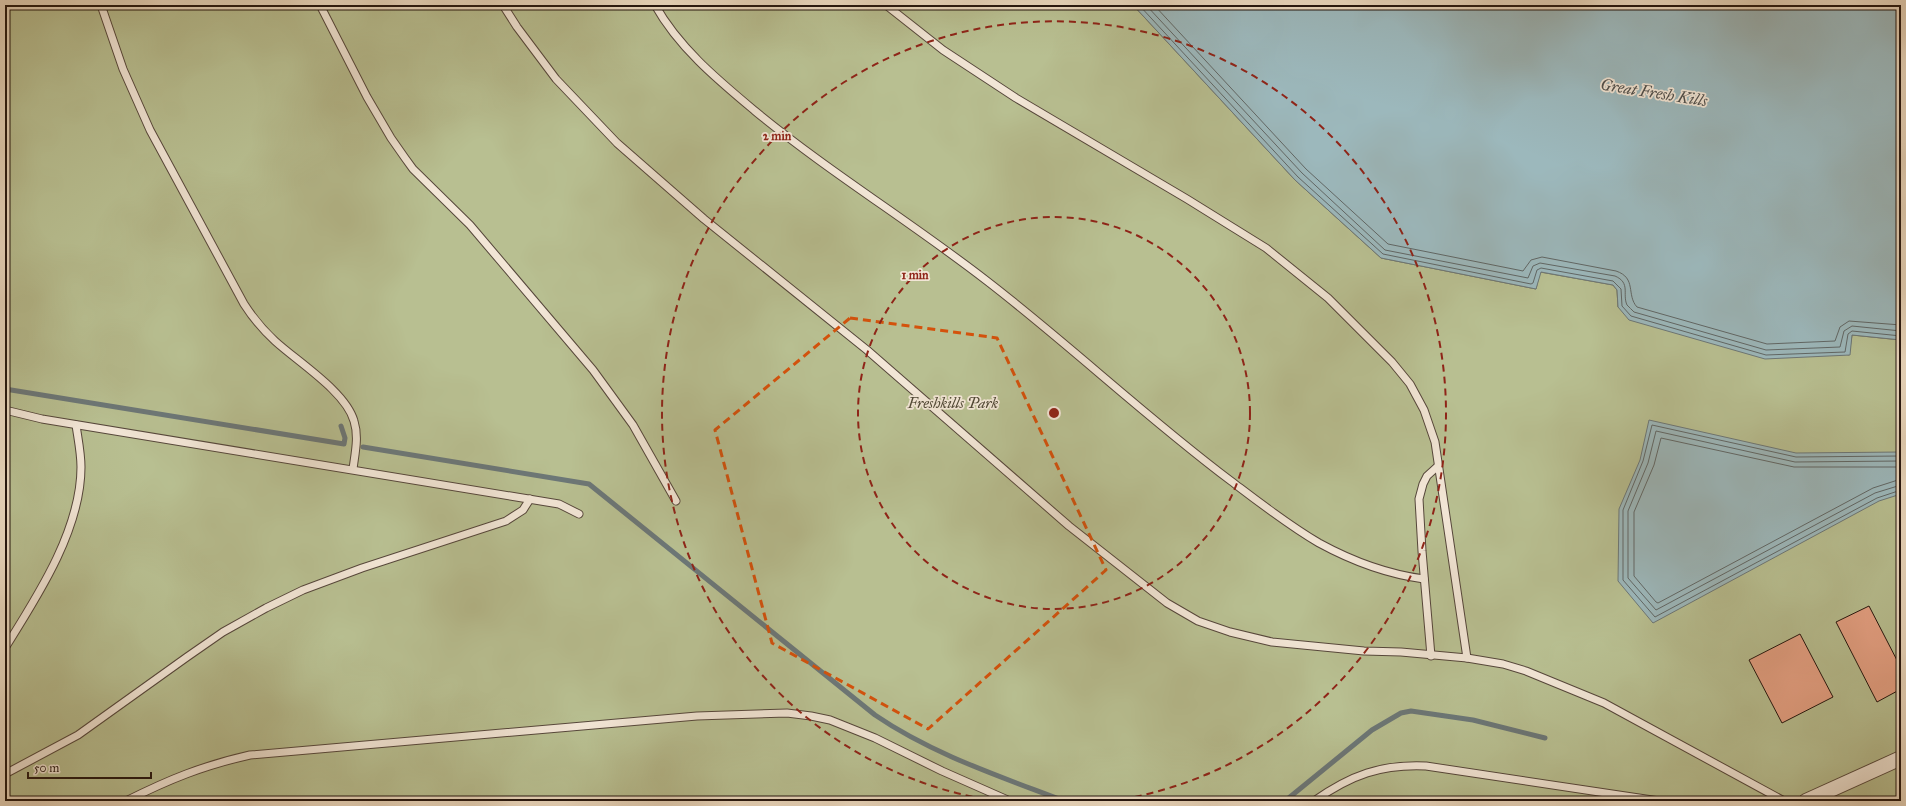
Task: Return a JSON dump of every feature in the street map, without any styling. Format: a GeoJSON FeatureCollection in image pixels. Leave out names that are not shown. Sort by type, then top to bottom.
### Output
{"type":"FeatureCollection","features":[{"type":"Feature","properties":{"kind":"street"},"geometry":{"type":"LineString","coordinates":[[1806,801],[1901,758]]}},
{"type":"Feature","properties":{"kind":"lane"},"geometry":{"type":"LineString","coordinates":[[101,5],[123,69],[150,130],[244,304],[252,317],[275,341],[336,393],[352,413],[356,432],[353,469]]}},
{"type":"Feature","properties":{"kind":"lane"},"geometry":{"type":"LineString","coordinates":[[320,5],[367,97],[391,138],[405,158],[413,169],[470,225],[593,370],[633,425],[676,501]]}},
{"type":"Feature","properties":{"kind":"lane"},"geometry":{"type":"LineString","coordinates":[[504,5],[517,27],[556,79],[617,143],[704,219],[867,350],[1069,526],[1167,603],[1198,621],[1230,632],[1272,642],[1315,647],[1467,658],[1503,664],[1526,671],[1604,703],[1784,801]]}},
{"type":"Feature","properties":{"kind":"lane"},"geometry":{"type":"LineString","coordinates":[[656,5],[677,38],[728,88],[762,116],[863,193],[985,279],[1189,449],[1250,496],[1284,521],[1353,560],[1396,575],[1424,579]]}},
{"type":"Feature","properties":{"kind":"lane"},"geometry":{"type":"LineString","coordinates":[[886,5],[943,50],[1016,98],[1187,199],[1266,248],[1328,298],[1392,362],[1410,384],[1424,410],[1435,442],[1467,658]]}},
{"type":"Feature","properties":{"kind":"lane"},"geometry":{"type":"LineString","coordinates":[[5,410],[76,425],[353,469],[559,504],[579,514]]}},
{"type":"Feature","properties":{"kind":"lane"},"geometry":{"type":"LineString","coordinates":[[5,648],[38,596],[67,534],[78,489],[81,469],[80,448],[76,425]]}},
{"type":"Feature","properties":{"kind":"lane"},"geometry":{"type":"LineString","coordinates":[[1431,656],[1419,498],[1422,484],[1427,476],[1438,466]]}},
{"type":"Feature","properties":{"kind":"lane"},"geometry":{"type":"LineString","coordinates":[[5,774],[78,735],[205,644],[266,608],[303,590],[362,568],[506,521],[523,510],[530,499]]}},
{"type":"Feature","properties":{"kind":"lane"},"geometry":{"type":"LineString","coordinates":[[126,801],[204,766],[250,755],[697,716],[770,712],[811,716],[853,729],[1010,801]]}},
{"type":"Feature","properties":{"kind":"lane"},"geometry":{"type":"LineString","coordinates":[[1314,801],[1329,790],[1364,773],[1392,766],[1411,765],[1659,801]]}},
{"type":"Feature","properties":{"kind":"highlighted area"},"geometry":{"type":"Polygon","coordinates":[[[850,318],[997,338],[1106,570],[928,729],[772,643],[715,430],[850,318]]]}},
{"type":"Feature","properties":{"kind":"green space","name":"Freshkills Park"},"geometry":{"type":"Polygon","coordinates":[[[5,5],[1133,5],[1295,180],[1381,258],[1536,289],[1540,272],[1613,285],[1617,290],[1618,307],[1849,355],[1852,335],[1901,340],[1901,801],[5,801],[5,5]]]}},
{"type":"Feature","properties":{"kind":"water","name":"Great Fresh Kills"},"geometry":{"type":"Polygon","coordinates":[[[1133,5],[1901,5],[1901,340],[1852,335],[1850,355],[1765,359],[1629,320],[1618,307],[1617,290],[1613,285],[1541,272],[1536,289],[1381,258],[1295,180],[1133,5]]]}},
{"type":"Feature","properties":{"kind":"water"},"geometry":{"type":"Polygon","coordinates":[[[1649,420],[1796,453],[1901,452],[1901,494],[1879,501],[1653,623],[1618,581],[1619,509],[1640,460],[1649,420]]]}},
{"type":"Feature","properties":{"kind":"building"},"geometry":{"type":"Polygon","coordinates":[[[1869,606],[1901,668],[1901,689],[1877,702],[1836,622],[1869,606]]]}},
{"type":"Feature","properties":{"kind":"building"},"geometry":{"type":"Polygon","coordinates":[[[1800,634],[1833,697],[1782,723],[1749,660],[1800,634]]]}},
{"type":"Feature","properties":{"kind":"waterway"},"geometry":{"type":"LineString","coordinates":[[5,389],[344,444],[345,438],[341,426]]}},
{"type":"Feature","properties":{"kind":"waterway"},"geometry":{"type":"LineString","coordinates":[[363,447],[589,484],[875,715],[897,729],[943,753],[1064,801]]}},
{"type":"Feature","properties":{"kind":"waterway"},"geometry":{"type":"LineString","coordinates":[[1285,801],[1372,730],[1401,713],[1411,711],[1473,720],[1545,738]]}}]}
